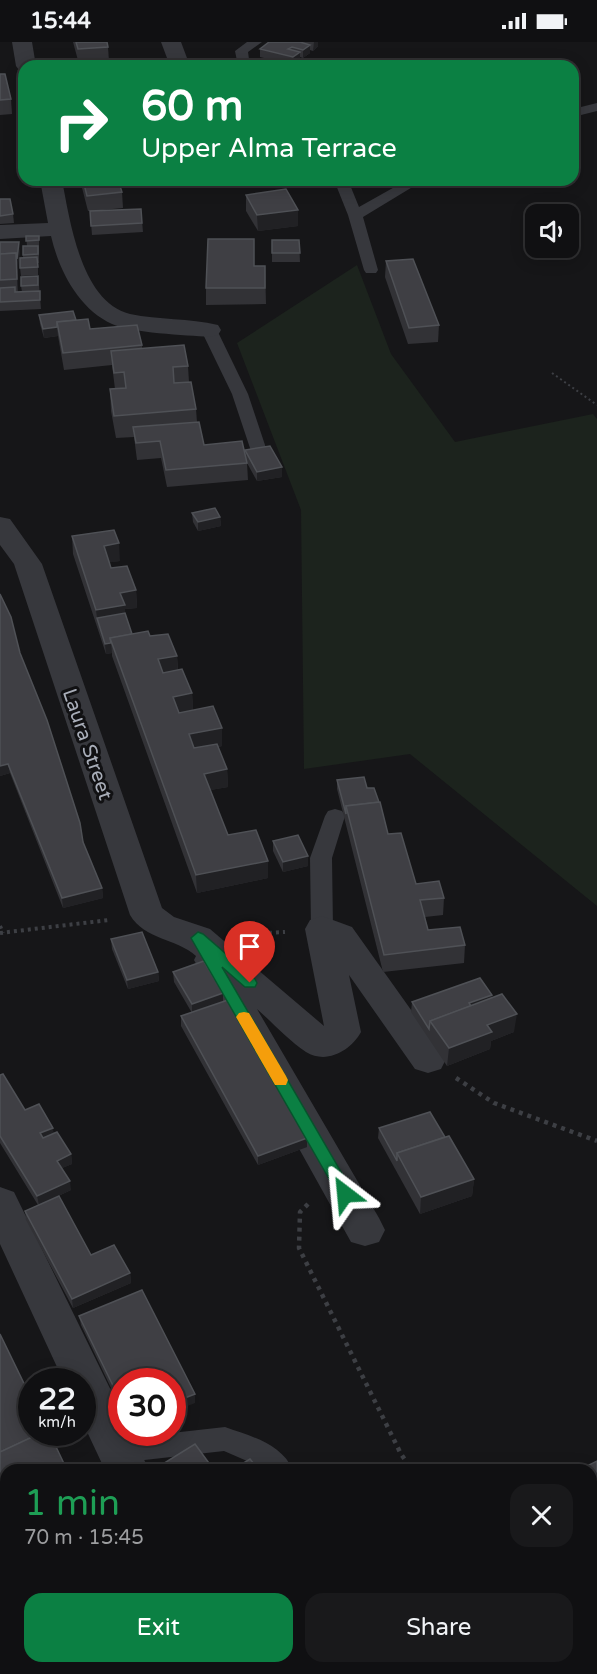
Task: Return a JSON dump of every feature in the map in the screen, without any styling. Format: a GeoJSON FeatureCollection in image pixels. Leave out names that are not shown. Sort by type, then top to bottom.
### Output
{"type":"FeatureCollection","features":[{"type":"Feature","properties":{"kind":"street"},"geometry":{"type":"LineString","coordinates":[[22,42],[25,60]]}},
{"type":"Feature","properties":{"kind":"street"},"geometry":{"type":"LineString","coordinates":[[171,42],[178,60]]}},
{"type":"Feature","properties":{"kind":"street"},"geometry":{"type":"LineString","coordinates":[[52,186],[65,248],[80,280],[95,304],[122,320],[209,330]]}},
{"type":"Feature","properties":{"kind":"street"},"geometry":{"type":"LineString","coordinates":[[0,232],[60,229]]}},
{"type":"Feature","properties":{"kind":"street","name":"Laura Street"},"geometry":{"type":"LineString","coordinates":[[0,525],[27,564],[147,915]]}},
{"type":"Feature","properties":{"kind":"street"},"geometry":{"type":"LineString","coordinates":[[147,915],[162,926],[198,938],[320,1043],[333,1041],[343,1032],[322,929]]}},
{"type":"Feature","properties":{"kind":"street"},"geometry":{"type":"LineString","coordinates":[[322,929],[340,936],[428,1059]]}},
{"type":"Feature","properties":{"kind":"street"},"geometry":{"type":"LineString","coordinates":[[198,938],[365,1230]]}},
{"type":"Feature","properties":{"kind":"street"},"geometry":{"type":"LineString","coordinates":[[0,1203],[123,1460]]}},
{"type":"Feature","properties":{"kind":"lane"},"geometry":{"type":"LineString","coordinates":[[243,60],[241,51],[256,42]]}},
{"type":"Feature","properties":{"kind":"lane"},"geometry":{"type":"LineString","coordinates":[[579,111],[597,106]]}},
{"type":"Feature","properties":{"kind":"lane"},"geometry":{"type":"LineString","coordinates":[[343,186],[355,214],[371,270]]}},
{"type":"Feature","properties":{"kind":"lane"},"geometry":{"type":"LineString","coordinates":[[355,214],[406,186]]}},
{"type":"Feature","properties":{"kind":"lane"},"geometry":{"type":"LineString","coordinates":[[209,330],[240,394],[259,451]]}},
{"type":"Feature","properties":{"kind":"lane"},"geometry":{"type":"LineString","coordinates":[[322,929],[321,858],[335,816]]}},
{"type":"Feature","properties":{"kind":"lane"},"geometry":{"type":"LineString","coordinates":[[123,1460],[225,1439],[264,1455],[273,1464]]}},
{"type":"Feature","properties":{"kind":"path"},"geometry":{"type":"LineString","coordinates":[[552,373],[597,405]]}},
{"type":"Feature","properties":{"kind":"path"},"geometry":{"type":"LineString","coordinates":[[0,926],[2,933],[147,915]]}},
{"type":"Feature","properties":{"kind":"path"},"geometry":{"type":"LineString","coordinates":[[198,938],[322,929]]}},
{"type":"Feature","properties":{"kind":"path"},"geometry":{"type":"LineString","coordinates":[[428,1059],[494,1103],[597,1140]]}},
{"type":"Feature","properties":{"kind":"path"},"geometry":{"type":"LineString","coordinates":[[335,1175],[300,1212],[299,1248],[408,1464]]}},
{"type":"Feature","properties":{"kind":"shaded area"},"geometry":{"type":"Polygon","coordinates":[[[357,265],[391,354],[455,442],[593,414],[597,419],[597,906],[410,754],[304,769],[301,510],[237,343],[357,265]]]}},
{"type":"Feature","properties":{"kind":"building"},"geometry":{"type":"Polygon","coordinates":[[[76,42],[107,42],[108,47],[78,49],[76,42]]]}},
{"type":"Feature","properties":{"kind":"building"},"geometry":{"type":"Polygon","coordinates":[[[269,42],[300,42],[310,45],[303,50],[292,47],[288,49],[300,52],[293,57],[260,49],[269,42]]]}},
{"type":"Feature","properties":{"kind":"building"},"geometry":{"type":"Polygon","coordinates":[[[0,74],[5,74],[11,99],[0,100],[0,74]]]}},
{"type":"Feature","properties":{"kind":"building"},"geometry":{"type":"Polygon","coordinates":[[[84,186],[120,186],[122,192],[87,196],[84,186]]]}},
{"type":"Feature","properties":{"kind":"building"},"geometry":{"type":"Polygon","coordinates":[[[286,189],[298,210],[257,215],[246,195],[286,189]]]}},
{"type":"Feature","properties":{"kind":"building"},"geometry":{"type":"Polygon","coordinates":[[[0,199],[10,199],[13,214],[0,216],[0,199]]]}},
{"type":"Feature","properties":{"kind":"building"},"geometry":{"type":"Polygon","coordinates":[[[141,209],[142,223],[91,226],[90,211],[141,209]]]}},
{"type":"Feature","properties":{"kind":"building"},"geometry":{"type":"Polygon","coordinates":[[[26,236],[39,236],[39,240],[26,241],[26,236]]]}},
{"type":"Feature","properties":{"kind":"building"},"geometry":{"type":"Polygon","coordinates":[[[208,239],[254,239],[254,266],[265,266],[265,288],[206,288],[208,239]]]}},
{"type":"Feature","properties":{"kind":"building"},"geometry":{"type":"Polygon","coordinates":[[[272,240],[299,240],[300,253],[272,253],[272,240]]]}},
{"type":"Feature","properties":{"kind":"building"},"geometry":{"type":"Polygon","coordinates":[[[0,242],[19,242],[17,259],[16,253],[0,254],[0,242]]]}},
{"type":"Feature","properties":{"kind":"building"},"geometry":{"type":"Polygon","coordinates":[[[23,246],[38,246],[38,254],[23,255],[23,246]]]}},
{"type":"Feature","properties":{"kind":"building"},"geometry":{"type":"Polygon","coordinates":[[[16,253],[17,279],[0,280],[0,254],[16,253]]]}},
{"type":"Feature","properties":{"kind":"building"},"geometry":{"type":"Polygon","coordinates":[[[37,257],[38,267],[20,268],[20,258],[37,257]]]}},
{"type":"Feature","properties":{"kind":"building"},"geometry":{"type":"Polygon","coordinates":[[[413,259],[439,325],[409,328],[386,261],[413,259]]]}},
{"type":"Feature","properties":{"kind":"building"},"geometry":{"type":"Polygon","coordinates":[[[38,276],[38,285],[21,286],[21,277],[38,276]]]}},
{"type":"Feature","properties":{"kind":"building"},"geometry":{"type":"Polygon","coordinates":[[[15,287],[15,292],[40,291],[40,300],[0,302],[0,288],[15,287]]]}},
{"type":"Feature","properties":{"kind":"building"},"geometry":{"type":"Polygon","coordinates":[[[73,311],[76,320],[57,322],[57,327],[43,329],[39,315],[73,311]]]}},
{"type":"Feature","properties":{"kind":"building"},"geometry":{"type":"Polygon","coordinates":[[[88,319],[90,329],[137,325],[142,345],[63,353],[57,322],[88,319]]]}},
{"type":"Feature","properties":{"kind":"building"},"geometry":{"type":"Polygon","coordinates":[[[184,345],[188,366],[173,367],[174,383],[191,382],[196,409],[114,416],[110,389],[126,388],[124,372],[114,373],[111,351],[184,345]]]}},
{"type":"Feature","properties":{"kind":"building"},"geometry":{"type":"Polygon","coordinates":[[[199,422],[204,445],[242,441],[247,463],[166,470],[160,441],[136,443],[133,427],[199,422]]]}},
{"type":"Feature","properties":{"kind":"building"},"geometry":{"type":"Polygon","coordinates":[[[270,446],[282,467],[257,472],[245,450],[270,446]]]}},
{"type":"Feature","properties":{"kind":"building"},"geometry":{"type":"Polygon","coordinates":[[[215,508],[220,517],[198,522],[192,513],[215,508]]]}},
{"type":"Feature","properties":{"kind":"building"},"geometry":{"type":"Polygon","coordinates":[[[114,530],[119,543],[104,546],[111,568],[127,566],[136,590],[120,593],[125,605],[96,610],[72,536],[114,530]]]}},
{"type":"Feature","properties":{"kind":"building"},"geometry":{"type":"Polygon","coordinates":[[[0,594],[11,617],[20,653],[47,720],[80,823],[83,842],[102,888],[62,898],[8,764],[0,766],[0,594]]]}},
{"type":"Feature","properties":{"kind":"building"},"geometry":{"type":"Polygon","coordinates":[[[125,613],[132,634],[110,638],[111,643],[105,644],[97,618],[125,613]]]}},
{"type":"Feature","properties":{"kind":"building"},"geometry":{"type":"Polygon","coordinates":[[[148,631],[150,636],[168,634],[177,656],[158,659],[163,673],[182,669],[192,693],[173,697],[179,713],[213,706],[222,728],[189,734],[194,748],[217,744],[227,769],[204,774],[228,835],[256,830],[268,861],[196,875],[110,638],[148,631]]]}},
{"type":"Feature","properties":{"kind":"building"},"geometry":{"type":"Polygon","coordinates":[[[364,777],[367,788],[374,788],[379,802],[346,806],[346,814],[337,780],[364,777]]]}},
{"type":"Feature","properties":{"kind":"building"},"geometry":{"type":"Polygon","coordinates":[[[380,802],[388,834],[401,833],[416,884],[439,881],[444,898],[420,900],[428,930],[460,927],[465,945],[384,955],[346,806],[380,802]]]}},
{"type":"Feature","properties":{"kind":"building"},"geometry":{"type":"Polygon","coordinates":[[[298,835],[308,856],[283,862],[273,841],[298,835]]]}},
{"type":"Feature","properties":{"kind":"building"},"geometry":{"type":"Polygon","coordinates":[[[142,932],[158,972],[127,980],[111,939],[142,932]]]}},
{"type":"Feature","properties":{"kind":"building"},"geometry":{"type":"Polygon","coordinates":[[[204,961],[223,993],[192,1004],[173,972],[204,961]]]}},
{"type":"Feature","properties":{"kind":"building"},"geometry":{"type":"Polygon","coordinates":[[[480,978],[492,995],[469,1003],[471,1006],[430,1021],[429,1029],[412,1002],[480,978]]]}},
{"type":"Feature","properties":{"kind":"building"},"geometry":{"type":"Polygon","coordinates":[[[502,994],[517,1014],[487,1025],[492,1032],[449,1048],[430,1021],[502,994]]]}},
{"type":"Feature","properties":{"kind":"building"},"geometry":{"type":"Polygon","coordinates":[[[228,1000],[307,1138],[258,1156],[181,1016],[228,1000]]]}},
{"type":"Feature","properties":{"kind":"building"},"geometry":{"type":"Polygon","coordinates":[[[3,1074],[25,1110],[39,1104],[53,1128],[40,1133],[43,1138],[57,1132],[71,1154],[57,1161],[70,1181],[37,1196],[0,1136],[0,1075],[3,1074]]]}},
{"type":"Feature","properties":{"kind":"building"},"geometry":{"type":"Polygon","coordinates":[[[430,1112],[445,1137],[397,1153],[397,1161],[379,1128],[430,1112]]]}},
{"type":"Feature","properties":{"kind":"building"},"geometry":{"type":"Polygon","coordinates":[[[449,1136],[474,1179],[421,1197],[397,1153],[449,1136]]]}},
{"type":"Feature","properties":{"kind":"building"},"geometry":{"type":"Polygon","coordinates":[[[59,1196],[91,1255],[114,1245],[130,1273],[72,1299],[25,1211],[59,1196]]]}},
{"type":"Feature","properties":{"kind":"building"},"geometry":{"type":"Polygon","coordinates":[[[142,1290],[182,1368],[108,1368],[108,1375],[79,1316],[142,1290]]]}},
{"type":"Feature","properties":{"kind":"building"},"geometry":{"type":"Polygon","coordinates":[[[0,1334],[18,1371],[18,1444],[0,1452],[0,1334]]]}},
{"type":"Feature","properties":{"kind":"building"},"geometry":{"type":"Polygon","coordinates":[[[186,1376],[195,1394],[186,1398],[186,1376]]]}},
{"type":"Feature","properties":{"kind":"building"},"geometry":{"type":"Polygon","coordinates":[[[18,1444],[18,1446],[56,1446],[64,1464],[0,1464],[0,1452],[18,1444]]]}},
{"type":"Feature","properties":{"kind":"building"},"geometry":{"type":"Polygon","coordinates":[[[195,1444],[210,1464],[163,1464],[195,1444]]]}},
{"type":"Feature","properties":{"kind":"building"},"geometry":{"type":"Polygon","coordinates":[[[250,1459],[254,1464],[242,1464],[250,1459]]]}},
{"type":"Feature","properties":{"kind":"slow traffic"},"geometry":{"type":"LineString","coordinates":[[244,1017],[280,1080]]}},
{"type":"Feature","properties":{"kind":"route"},"geometry":{"type":"LineString","coordinates":[[250,983],[198,938],[345,1194]]}}]}
